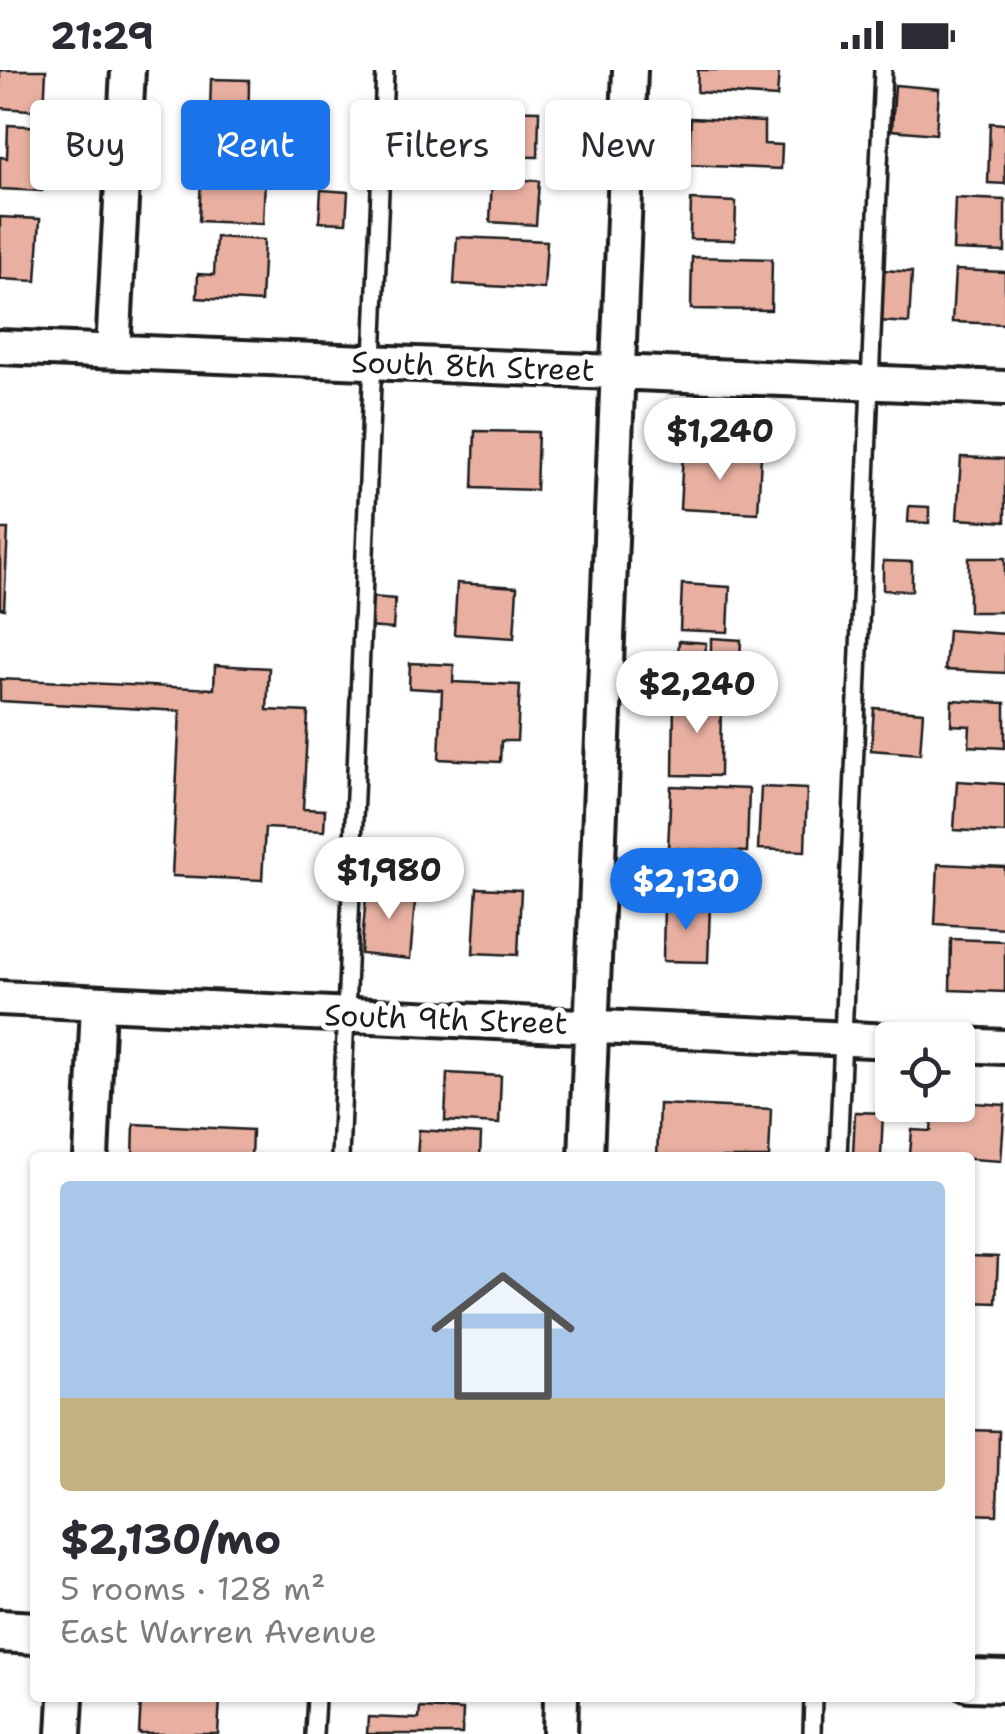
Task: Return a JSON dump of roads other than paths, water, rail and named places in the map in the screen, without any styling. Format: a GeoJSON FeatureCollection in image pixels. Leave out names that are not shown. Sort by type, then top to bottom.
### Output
{"type":"FeatureCollection","features":[{"type":"Feature","properties":{"kind":"street"},"geometry":{"type":"LineString","coordinates":[[113,351],[128,70]]}},
{"type":"Feature","properties":{"kind":"street"},"geometry":{"type":"LineString","coordinates":[[586,1152],[630,70]]}},
{"type":"Feature","properties":{"kind":"street","name":"South 8th Street"},"geometry":{"type":"LineString","coordinates":[[0,348],[1005,388]]}},
{"type":"Feature","properties":{"kind":"street","name":"South 9th Street"},"geometry":{"type":"LineString","coordinates":[[0,998],[875,1040]]}},
{"type":"Feature","properties":{"kind":"street"},"geometry":{"type":"LineString","coordinates":[[91,1152],[98,1004]]}},
{"type":"Feature","properties":{"kind":"street"},"geometry":{"type":"LineString","coordinates":[[975,1046],[1005,1047]]}},
{"type":"Feature","properties":{"kind":"street"},"geometry":{"type":"LineString","coordinates":[[0,1632],[30,1633]]}},
{"type":"Feature","properties":{"kind":"street"},"geometry":{"type":"LineString","coordinates":[[975,1680],[1005,1681]]}},
{"type":"Feature","properties":{"kind":"street"},"geometry":{"type":"LineString","coordinates":[[64,1734],[66,1702]]}},
{"type":"Feature","properties":{"kind":"street"},"geometry":{"type":"LineString","coordinates":[[560,1734],[561,1702]]}},
{"type":"Feature","properties":{"kind":"lane"},"geometry":{"type":"LineString","coordinates":[[340,1152],[385,70]]}},
{"type":"Feature","properties":{"kind":"lane"},"geometry":{"type":"LineString","coordinates":[[838,1152],[883,70]]}},
{"type":"Feature","properties":{"kind":"lane"},"geometry":{"type":"LineString","coordinates":[[314,1734],[316,1702]]}},
{"type":"Feature","properties":{"kind":"lane"},"geometry":{"type":"LineString","coordinates":[[812,1734],[813,1702]]}}]}
